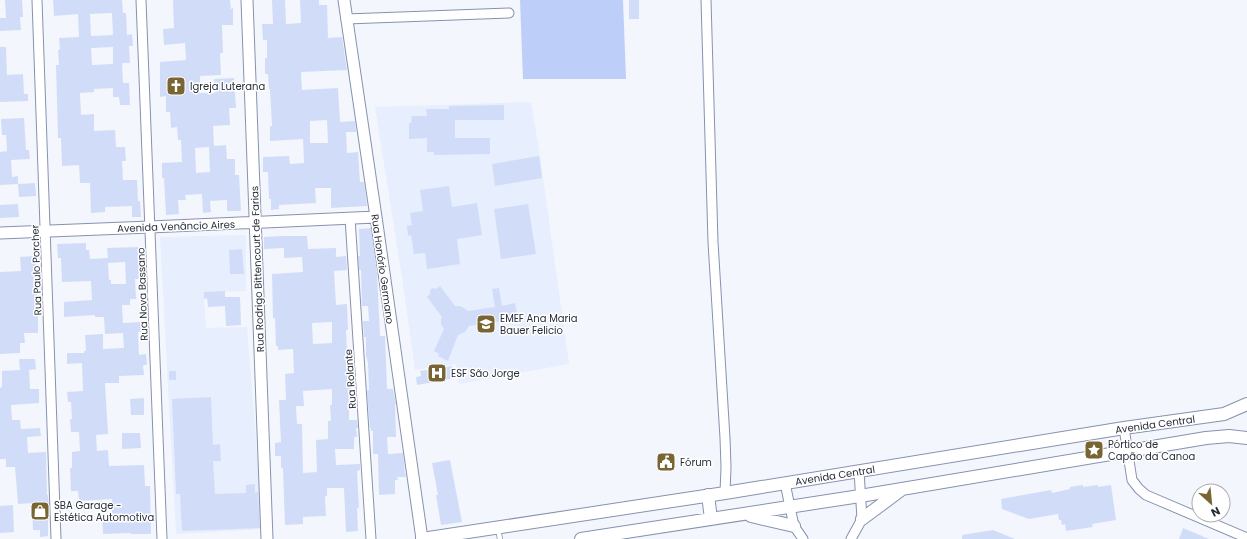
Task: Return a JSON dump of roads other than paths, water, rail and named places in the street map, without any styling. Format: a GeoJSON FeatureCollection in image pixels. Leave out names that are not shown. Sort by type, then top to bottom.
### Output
{"type":"FeatureCollection","features":[{"type":"Feature","properties":{"kind":"main road","name":"Avenida Central"},"geometry":{"type":"LineString","coordinates":[[422,539],[499,533],[708,495],[1124,428],[1224,414],[1247,404]]}},
{"type":"Feature","properties":{"kind":"main road","name":"Avenida Central"},"geometry":{"type":"LineString","coordinates":[[581,539],[860,496],[1206,438],[1229,436],[1247,438]]}},
{"type":"Feature","properties":{"kind":"main road"},"geometry":{"type":"LineString","coordinates":[[862,518],[904,488]]}},
{"type":"Feature","properties":{"kind":"main road"},"geometry":{"type":"LineString","coordinates":[[708,495],[711,519]]}},
{"type":"Feature","properties":{"kind":"main road"},"geometry":{"type":"LineString","coordinates":[[744,514],[794,526]]}},
{"type":"Feature","properties":{"kind":"street","name":"Rua Paulo Porcher"},"geometry":{"type":"LineString","coordinates":[[37,0],[56,539]]}},
{"type":"Feature","properties":{"kind":"street","name":"Rua Nova Bassano"},"geometry":{"type":"LineString","coordinates":[[141,0],[162,539]]}},
{"type":"Feature","properties":{"kind":"street","name":"Rua Rodrigo Bittencourt de Farias"},"geometry":{"type":"LineString","coordinates":[[247,0],[267,539]]}},
{"type":"Feature","properties":{"kind":"street","name":"Rua Honório Germano"},"geometry":{"type":"LineString","coordinates":[[344,0],[422,539]]}},
{"type":"Feature","properties":{"kind":"street"},"geometry":{"type":"LineString","coordinates":[[706,0],[713,242],[725,438],[726,467],[724,493]]}},
{"type":"Feature","properties":{"kind":"street"},"geometry":{"type":"LineString","coordinates":[[346,20],[509,13]]}},
{"type":"Feature","properties":{"kind":"street","name":"Avenida Venâncio Aires"},"geometry":{"type":"LineString","coordinates":[[0,232],[376,217]]}},
{"type":"Feature","properties":{"kind":"street","name":"Rua Rolante"},"geometry":{"type":"LineString","coordinates":[[350,218],[371,539]]}},
{"type":"Feature","properties":{"kind":"street"},"geometry":{"type":"LineString","coordinates":[[1124,428],[1132,480],[1139,489],[1146,495],[1247,538]]}},
{"type":"Feature","properties":{"kind":"street"},"geometry":{"type":"LineString","coordinates":[[851,539],[862,518],[859,471]]}},
{"type":"Feature","properties":{"kind":"street"},"geometry":{"type":"LineString","coordinates":[[785,483],[794,526],[803,539]]}},
{"type":"Feature","properties":{"kind":"place","name":"Igreja Luterana"},"geometry":{"type":"Point","coordinates":[176,86]}},
{"type":"Feature","properties":{"kind":"place","name":"EMEF Ana Maria Bauer Felicio"},"geometry":{"type":"Point","coordinates":[486,324]}},
{"type":"Feature","properties":{"kind":"place","name":"ESF São Jorge"},"geometry":{"type":"Point","coordinates":[437,373]}},
{"type":"Feature","properties":{"kind":"place","name":"Pórtico de Capão da Canoa"},"geometry":{"type":"Point","coordinates":[1094,450]}},
{"type":"Feature","properties":{"kind":"place","name":"Fórum"},"geometry":{"type":"Point","coordinates":[666,462]}},
{"type":"Feature","properties":{"kind":"place","name":"SBA Garage - Estética Automotiva"},"geometry":{"type":"Point","coordinates":[40,511]}}]}
